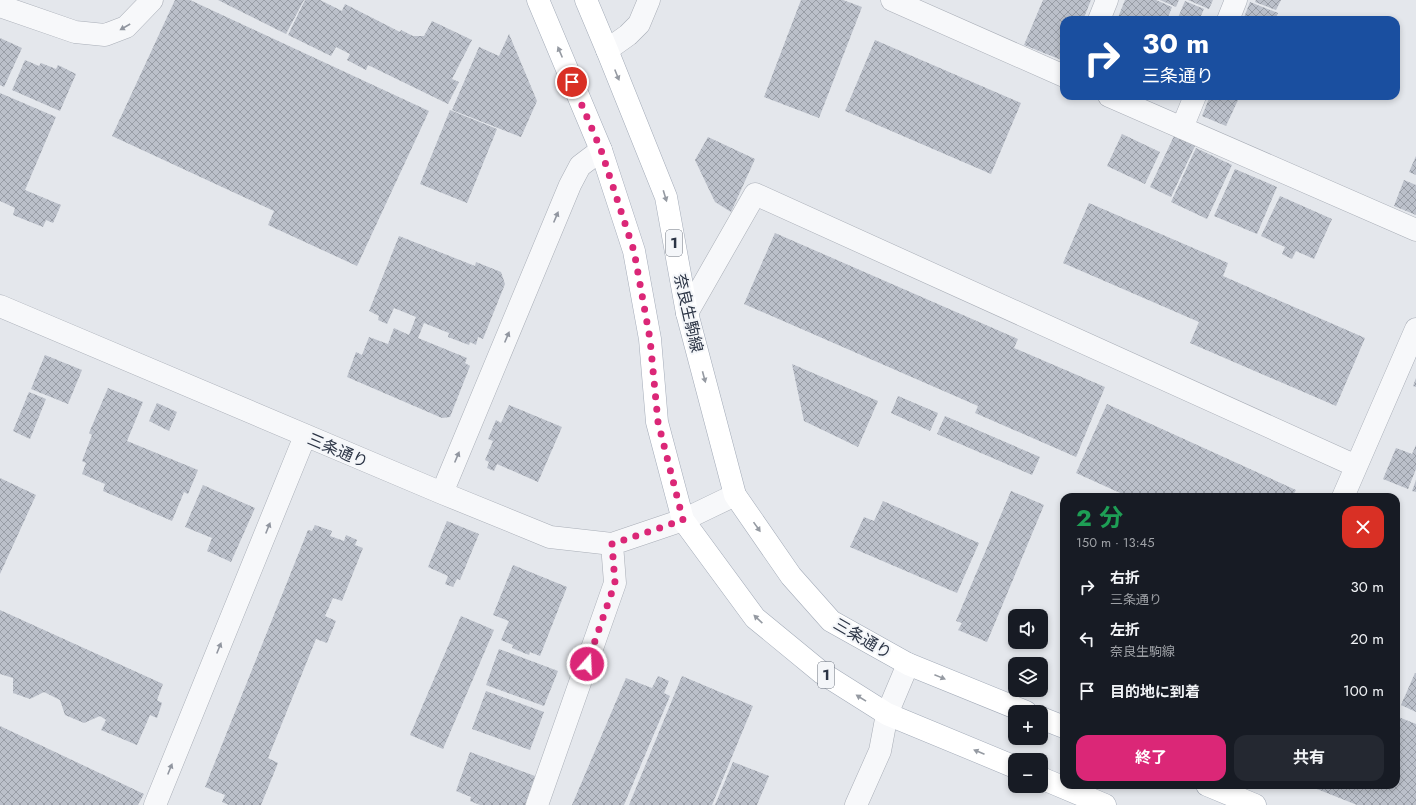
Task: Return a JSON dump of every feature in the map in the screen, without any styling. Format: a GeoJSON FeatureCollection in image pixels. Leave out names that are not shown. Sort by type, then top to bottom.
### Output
{"type":"FeatureCollection","features":[{"type":"Feature","properties":{"kind":"main road","name":"1"},"geometry":{"type":"LineString","coordinates":[[538,0],[601,150],[634,251],[650,339],[658,422],[683,520],[755,618],[822,673],[887,714],[1008,764]]}},
{"type":"Feature","properties":{"kind":"main road","name":"奈良生駒線"},"geometry":{"type":"LineString","coordinates":[[586,0],[666,197],[687,314],[735,495]]}},
{"type":"Feature","properties":{"kind":"main road","name":"三条通り"},"geometry":{"type":"LineString","coordinates":[[735,495],[791,576],[831,621],[908,664],[1009,705]]}},
{"type":"Feature","properties":{"kind":"main road"},"geometry":{"type":"LineString","coordinates":[[1048,721],[1060,725]]}},
{"type":"Feature","properties":{"kind":"main road"},"geometry":{"type":"LineString","coordinates":[[1048,781],[1060,786]]}},
{"type":"Feature","properties":{"kind":"main road"},"geometry":{"type":"LineString","coordinates":[[1067,789],[1106,805]]}},
{"type":"Feature","properties":{"kind":"main road"},"geometry":{"type":"LineString","coordinates":[[1218,792],[1255,805]]}},
{"type":"Feature","properties":{"kind":"street"},"geometry":{"type":"LineString","coordinates":[[0,6],[75,32],[105,35],[126,27],[152,0]]}},
{"type":"Feature","properties":{"kind":"street"},"geometry":{"type":"LineString","coordinates":[[607,50],[628,34],[638,24],[649,0]]}},
{"type":"Feature","properties":{"kind":"street"},"geometry":{"type":"LineString","coordinates":[[892,0],[1060,74]]}},
{"type":"Feature","properties":{"kind":"street"},"geometry":{"type":"LineString","coordinates":[[1101,16],[1107,0]]}},
{"type":"Feature","properties":{"kind":"street"},"geometry":{"type":"LineString","coordinates":[[1230,16],[1236,0]]}},
{"type":"Feature","properties":{"kind":"street"},"geometry":{"type":"LineString","coordinates":[[1118,100],[1416,230]]}},
{"type":"Feature","properties":{"kind":"street"},"geometry":{"type":"LineString","coordinates":[[1182,128],[1193,100]]}},
{"type":"Feature","properties":{"kind":"street"},"geometry":{"type":"LineString","coordinates":[[442,493],[570,185],[580,166],[601,150]]}},
{"type":"Feature","properties":{"kind":"street"},"geometry":{"type":"LineString","coordinates":[[687,314],[755,194],[1356,466]]}},
{"type":"Feature","properties":{"kind":"street","name":"三条通り"},"geometry":{"type":"LineString","coordinates":[[0,306],[305,436],[550,537],[612,544],[683,520],[735,495]]}},
{"type":"Feature","properties":{"kind":"street"},"geometry":{"type":"LineString","coordinates":[[1345,493],[1416,329]]}},
{"type":"Feature","properties":{"kind":"street"},"geometry":{"type":"LineString","coordinates":[[155,805],[305,436]]}},
{"type":"Feature","properties":{"kind":"street"},"geometry":{"type":"LineString","coordinates":[[537,805],[615,583],[612,544]]}},
{"type":"Feature","properties":{"kind":"street"},"geometry":{"type":"LineString","coordinates":[[856,805],[880,751],[887,714],[908,664]]}},
{"type":"Feature","properties":{"kind":"building"},"geometry":{"type":"Polygon","coordinates":[[[175,0],[190,0],[429,111],[357,266],[268,225],[274,211],[112,136],[175,0]]]}},
{"type":"Feature","properties":{"kind":"building"},"geometry":{"type":"Polygon","coordinates":[[[218,0],[304,0],[286,34],[218,0]]]}},
{"type":"Feature","properties":{"kind":"building"},"geometry":{"type":"Polygon","coordinates":[[[305,0],[320,0],[342,11],[345,4],[400,32],[401,30],[413,36],[424,36],[432,21],[472,40],[452,79],[459,82],[448,104],[368,65],[366,70],[347,60],[350,54],[336,47],[331,56],[288,35],[305,0]]]}},
{"type":"Feature","properties":{"kind":"building"},"geometry":{"type":"Polygon","coordinates":[[[801,0],[843,0],[862,7],[819,118],[764,97],[801,0]]]}},
{"type":"Feature","properties":{"kind":"building"},"geometry":{"type":"Polygon","coordinates":[[[1043,0],[1091,0],[1085,16],[1060,16],[1060,59],[1024,45],[1043,0]]]}},
{"type":"Feature","properties":{"kind":"building"},"geometry":{"type":"Polygon","coordinates":[[[1125,0],[1156,0],[1172,7],[1169,16],[1119,16],[1125,0]]]}},
{"type":"Feature","properties":{"kind":"building"},"geometry":{"type":"Polygon","coordinates":[[[1160,0],[1179,0],[1176,7],[1160,0]]]}},
{"type":"Feature","properties":{"kind":"building"},"geometry":{"type":"Polygon","coordinates":[[[1188,0],[1213,0],[1209,9],[1188,0]]]}},
{"type":"Feature","properties":{"kind":"building"},"geometry":{"type":"Polygon","coordinates":[[[1256,0],[1281,0],[1276,10],[1255,2],[1256,0]]]}},
{"type":"Feature","properties":{"kind":"building"},"geometry":{"type":"Polygon","coordinates":[[[1185,1],[1204,9],[1201,16],[1179,16],[1185,1]]]}},
{"type":"Feature","properties":{"kind":"building"},"geometry":{"type":"Polygon","coordinates":[[[1250,2],[1278,13],[1277,16],[1245,16],[1250,2]]]}},
{"type":"Feature","properties":{"kind":"building"},"geometry":{"type":"Polygon","coordinates":[[[509,34],[537,101],[521,137],[452,110],[479,47],[499,56],[509,34]]]}},
{"type":"Feature","properties":{"kind":"building"},"geometry":{"type":"Polygon","coordinates":[[[0,38],[22,48],[4,87],[0,85],[0,38]]]}},
{"type":"Feature","properties":{"kind":"building"},"geometry":{"type":"Polygon","coordinates":[[[875,40],[1021,103],[991,174],[845,111],[875,40]]]}},
{"type":"Feature","properties":{"kind":"building"},"geometry":{"type":"Polygon","coordinates":[[[25,60],[39,66],[41,63],[56,69],[58,65],[76,74],[60,111],[12,90],[25,60]]]}},
{"type":"Feature","properties":{"kind":"building"},"geometry":{"type":"Polygon","coordinates":[[[0,93],[56,117],[25,190],[61,205],[53,223],[46,220],[43,227],[13,215],[15,208],[0,201],[0,93]]]}},
{"type":"Feature","properties":{"kind":"building"},"geometry":{"type":"Polygon","coordinates":[[[1208,100],[1238,100],[1226,126],[1202,116],[1208,100]]]}},
{"type":"Feature","properties":{"kind":"building"},"geometry":{"type":"Polygon","coordinates":[[[450,110],[497,129],[467,203],[420,184],[450,110]]]}},
{"type":"Feature","properties":{"kind":"building"},"geometry":{"type":"Polygon","coordinates":[[[1122,134],[1160,152],[1145,184],[1107,166],[1122,134]]]}},
{"type":"Feature","properties":{"kind":"building"},"geometry":{"type":"Polygon","coordinates":[[[1174,136],[1195,146],[1171,197],[1150,187],[1174,136]]]}},
{"type":"Feature","properties":{"kind":"building"},"geometry":{"type":"Polygon","coordinates":[[[708,137],[755,159],[731,212],[715,202],[695,160],[708,137]]]}},
{"type":"Feature","properties":{"kind":"building"},"geometry":{"type":"Polygon","coordinates":[[[1196,148],[1232,165],[1207,219],[1171,202],[1196,148]]]}},
{"type":"Feature","properties":{"kind":"building"},"geometry":{"type":"Polygon","coordinates":[[[1416,156],[1416,175],[1409,172],[1416,156]]]}},
{"type":"Feature","properties":{"kind":"building"},"geometry":{"type":"Polygon","coordinates":[[[1235,169],[1277,187],[1257,234],[1214,216],[1235,169]]]}},
{"type":"Feature","properties":{"kind":"building"},"geometry":{"type":"Polygon","coordinates":[[[1404,180],[1416,185],[1416,215],[1394,206],[1404,180]]]}},
{"type":"Feature","properties":{"kind":"building"},"geometry":{"type":"Polygon","coordinates":[[[1280,196],[1332,219],[1314,259],[1296,251],[1292,259],[1282,254],[1285,247],[1261,236],[1280,196]]]}},
{"type":"Feature","properties":{"kind":"building"},"geometry":{"type":"Polygon","coordinates":[[[1089,203],[1228,263],[1223,276],[1365,338],[1336,406],[1190,343],[1199,322],[1063,263],[1089,203]]]}},
{"type":"Feature","properties":{"kind":"building"},"geometry":{"type":"Polygon","coordinates":[[[775,233],[1018,339],[1014,348],[1105,387],[1076,457],[975,413],[978,406],[744,304],[775,233]]]}},
{"type":"Feature","properties":{"kind":"building"},"geometry":{"type":"Polygon","coordinates":[[[399,236],[475,266],[476,262],[501,272],[505,284],[483,339],[478,337],[476,345],[470,342],[469,345],[448,337],[449,333],[424,323],[418,338],[467,358],[465,363],[470,366],[450,417],[442,418],[347,377],[356,352],[362,355],[369,337],[388,344],[394,328],[409,335],[416,317],[394,308],[387,324],[378,320],[379,316],[369,311],[399,236]]]}},
{"type":"Feature","properties":{"kind":"building"},"geometry":{"type":"Polygon","coordinates":[[[45,355],[82,370],[68,404],[31,389],[45,355]]]}},
{"type":"Feature","properties":{"kind":"building"},"geometry":{"type":"Polygon","coordinates":[[[792,364],[878,401],[858,447],[804,421],[792,364]]]}},
{"type":"Feature","properties":{"kind":"building"},"geometry":{"type":"Polygon","coordinates":[[[1416,378],[1416,387],[1413,386],[1416,378]]]}},
{"type":"Feature","properties":{"kind":"building"},"geometry":{"type":"Polygon","coordinates":[[[108,388],[143,402],[127,441],[198,470],[188,494],[184,492],[172,521],[103,491],[105,484],[82,474],[86,463],[82,461],[92,435],[89,433],[108,388]]]}},
{"type":"Feature","properties":{"kind":"building"},"geometry":{"type":"Polygon","coordinates":[[[29,392],[46,399],[30,439],[13,431],[29,392]]]}},
{"type":"Feature","properties":{"kind":"building"},"geometry":{"type":"Polygon","coordinates":[[[898,396],[938,413],[930,431],[891,413],[898,396]]]}},
{"type":"Feature","properties":{"kind":"building"},"geometry":{"type":"Polygon","coordinates":[[[157,403],[177,412],[169,431],[149,421],[157,403]]]}},
{"type":"Feature","properties":{"kind":"building"},"geometry":{"type":"Polygon","coordinates":[[[1107,404],[1296,490],[1294,493],[1120,493],[1076,473],[1107,404]]]}},
{"type":"Feature","properties":{"kind":"building"},"geometry":{"type":"Polygon","coordinates":[[[509,405],[562,427],[538,482],[497,464],[494,471],[487,468],[489,462],[485,460],[493,441],[488,439],[496,420],[501,423],[509,405]]]}},
{"type":"Feature","properties":{"kind":"building"},"geometry":{"type":"Polygon","coordinates":[[[945,416],[1040,457],[1032,475],[937,434],[945,416]]]}},
{"type":"Feature","properties":{"kind":"building"},"geometry":{"type":"Polygon","coordinates":[[[1416,445],[1416,469],[1408,489],[1383,479],[1396,448],[1412,454],[1416,445]]]}},
{"type":"Feature","properties":{"kind":"building"},"geometry":{"type":"Polygon","coordinates":[[[0,478],[36,495],[0,574],[0,478]]]}},
{"type":"Feature","properties":{"kind":"building"},"geometry":{"type":"Polygon","coordinates":[[[1416,480],[1416,492],[1412,491],[1416,480]]]}},
{"type":"Feature","properties":{"kind":"building"},"geometry":{"type":"Polygon","coordinates":[[[203,485],[255,508],[231,562],[207,551],[212,538],[185,527],[203,485]]]}},
{"type":"Feature","properties":{"kind":"building"},"geometry":{"type":"Polygon","coordinates":[[[1011,491],[1044,505],[987,642],[958,630],[962,623],[956,621],[1011,491]]]}},
{"type":"Feature","properties":{"kind":"building"},"geometry":{"type":"Polygon","coordinates":[[[883,501],[979,543],[957,593],[850,547],[864,517],[874,521],[883,501]]]}},
{"type":"Feature","properties":{"kind":"building"},"geometry":{"type":"Polygon","coordinates":[[[447,521],[479,534],[460,580],[457,579],[453,587],[445,584],[448,576],[428,567],[447,521]]]}},
{"type":"Feature","properties":{"kind":"building"},"geometry":{"type":"Polygon","coordinates":[[[315,525],[332,531],[330,536],[344,541],[346,535],[357,540],[355,545],[363,548],[342,601],[333,598],[325,616],[336,621],[327,643],[316,639],[268,758],[278,763],[261,805],[229,805],[222,802],[225,795],[205,787],[308,530],[312,531],[315,525]]]}},
{"type":"Feature","properties":{"kind":"building"},"geometry":{"type":"Polygon","coordinates":[[[513,565],[567,587],[540,656],[530,652],[529,655],[512,648],[513,645],[501,640],[509,621],[493,615],[513,565]]]}},
{"type":"Feature","properties":{"kind":"building"},"geometry":{"type":"Polygon","coordinates":[[[0,610],[163,684],[157,700],[162,703],[157,718],[150,715],[137,745],[101,730],[106,720],[100,716],[84,723],[65,715],[60,700],[44,692],[30,699],[13,693],[13,678],[0,674],[0,610]]]}},
{"type":"Feature","properties":{"kind":"building"},"geometry":{"type":"Polygon","coordinates":[[[461,616],[494,630],[443,749],[410,735],[461,616]]]}},
{"type":"Feature","properties":{"kind":"building"},"geometry":{"type":"Polygon","coordinates":[[[499,649],[558,671],[544,706],[486,685],[499,649]]]}},
{"type":"Feature","properties":{"kind":"building"},"geometry":{"type":"Polygon","coordinates":[[[1416,673],[1416,712],[1401,705],[1416,673]]]}},
{"type":"Feature","properties":{"kind":"building"},"geometry":{"type":"Polygon","coordinates":[[[658,676],[669,681],[664,693],[670,696],[624,805],[572,805],[626,678],[652,688],[658,676]]]}},
{"type":"Feature","properties":{"kind":"building"},"geometry":{"type":"Polygon","coordinates":[[[682,676],[753,706],[712,805],[629,805],[682,676]]]}},
{"type":"Feature","properties":{"kind":"building"},"geometry":{"type":"Polygon","coordinates":[[[486,691],[544,712],[530,750],[472,729],[486,691]]]}},
{"type":"Feature","properties":{"kind":"building"},"geometry":{"type":"Polygon","coordinates":[[[1400,718],[1416,724],[1416,805],[1357,805],[1317,789],[1400,789],[1400,718]]]}},
{"type":"Feature","properties":{"kind":"building"},"geometry":{"type":"Polygon","coordinates":[[[0,726],[144,794],[138,805],[0,805],[0,726]]]}},
{"type":"Feature","properties":{"kind":"building"},"geometry":{"type":"Polygon","coordinates":[[[470,752],[535,776],[525,805],[480,805],[470,801],[471,797],[456,791],[470,752]]]}},
{"type":"Feature","properties":{"kind":"building"},"geometry":{"type":"Polygon","coordinates":[[[733,762],[769,776],[757,805],[715,805],[733,762]]]}},
{"type":"Feature","properties":{"kind":"route"},"geometry":{"type":"LineString","coordinates":[[572,82],[601,150],[634,251],[650,339],[658,422],[683,520],[612,544],[615,583],[587,664]]}}]}
